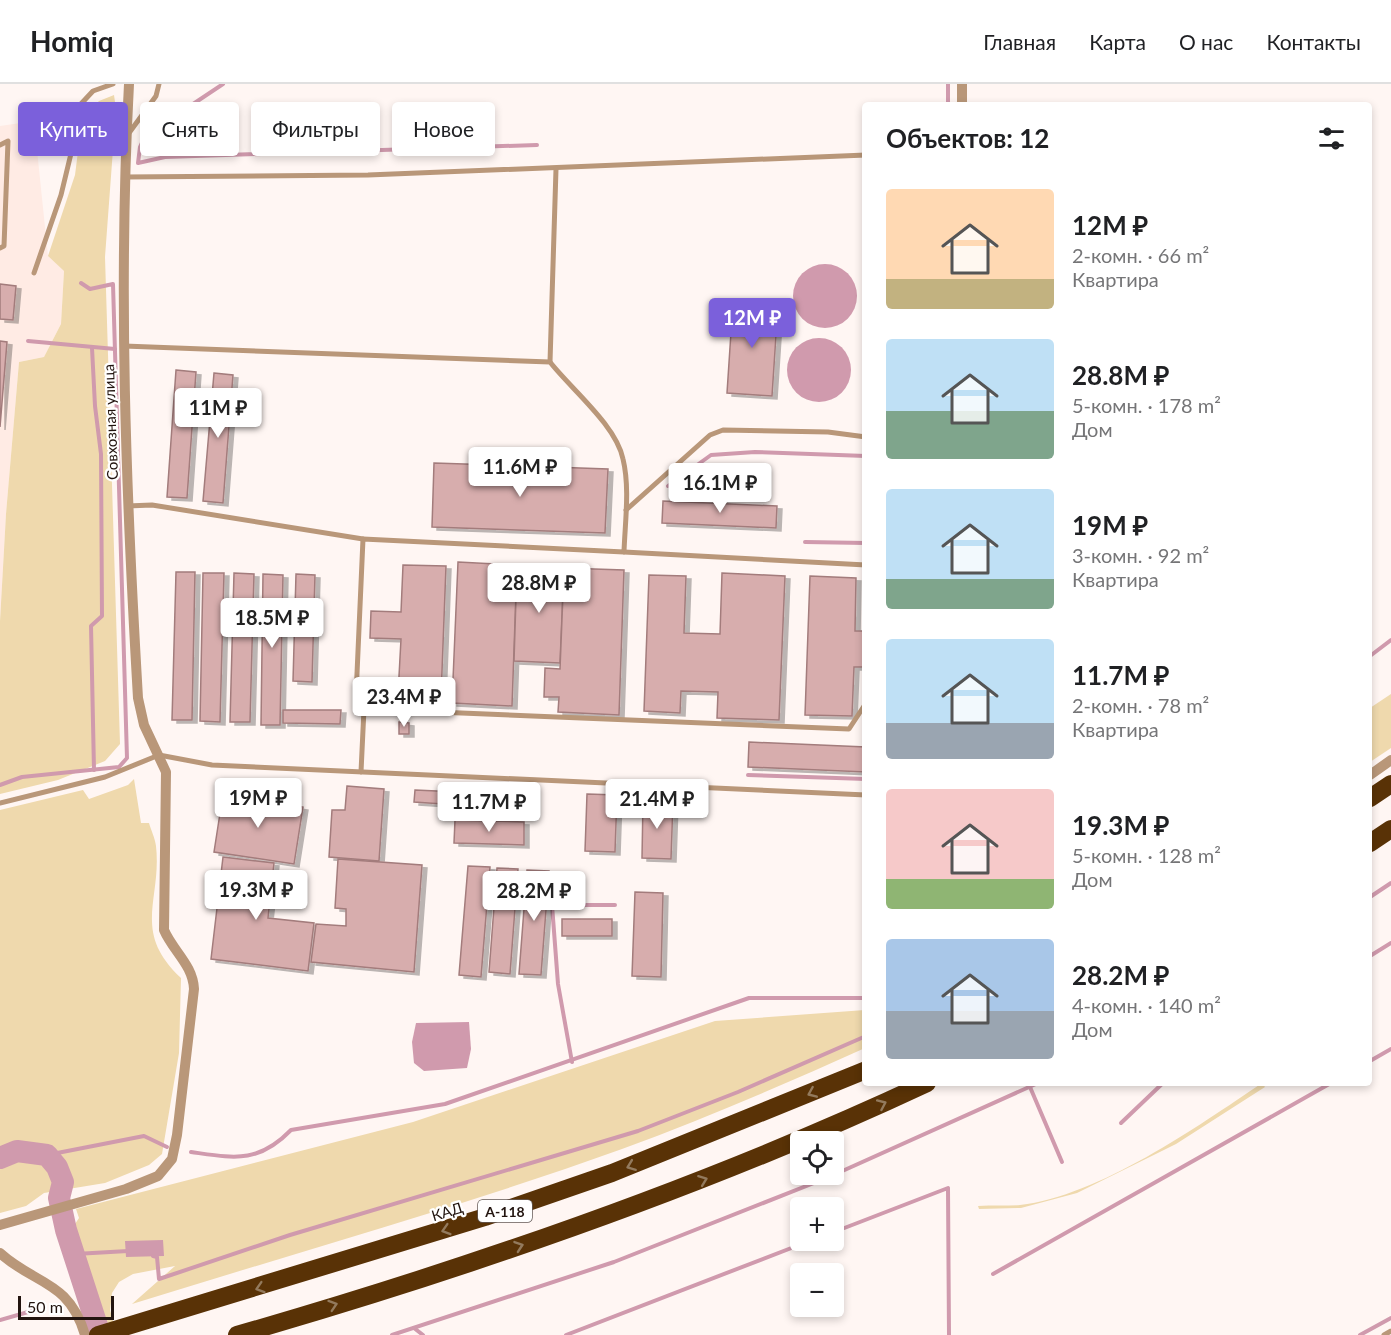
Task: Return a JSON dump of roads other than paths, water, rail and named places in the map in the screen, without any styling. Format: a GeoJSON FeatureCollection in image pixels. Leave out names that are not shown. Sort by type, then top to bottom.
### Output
{"type":"FeatureCollection","features":[{"type":"Feature","properties":{"kind":"highway"},"geometry":{"type":"LineString","coordinates":[[1372,797],[1391,784]]}},
{"type":"Feature","properties":{"kind":"highway"},"geometry":{"type":"LineString","coordinates":[[1372,842],[1391,829]]}},
{"type":"Feature","properties":{"kind":"highway","name":"КАД"},"geometry":{"type":"LineString","coordinates":[[98,1335],[485,1218],[632,1166],[862,1072]]}},
{"type":"Feature","properties":{"kind":"highway","name":"А-118"},"geometry":{"type":"LineString","coordinates":[[237,1335],[512,1249],[633,1206],[747,1163],[920,1086]]}},
{"type":"Feature","properties":{"kind":"street","name":"Совхозная улица"},"geometry":{"type":"LineString","coordinates":[[128,102],[129,84]]}},
{"type":"Feature","properties":{"kind":"street"},"geometry":{"type":"LineString","coordinates":[[962,84],[962,102]]}},
{"type":"Feature","properties":{"kind":"street","name":"Совхозная улица"},"geometry":{"type":"LineString","coordinates":[[0,1225],[75,1205],[158,1176],[172,1160],[177,1135],[194,978],[171,945],[165,930],[166,772],[144,725],[138,698],[127,506],[123,345],[125,156]]}},
{"type":"Feature","properties":{"kind":"street"},"geometry":{"type":"LineString","coordinates":[[1372,774],[1391,760]]}},
{"type":"Feature","properties":{"kind":"street"},"geometry":{"type":"LineString","coordinates":[[0,1253],[53,1286],[69,1302],[81,1322],[85,1335]]}},
{"type":"Feature","properties":{"kind":"lane"},"geometry":{"type":"LineString","coordinates":[[34,273],[61,195],[75,137],[79,106],[93,91],[113,84]]}},
{"type":"Feature","properties":{"kind":"lane"},"geometry":{"type":"LineString","coordinates":[[128,134],[144,114],[159,84]]}},
{"type":"Feature","properties":{"kind":"lane"},"geometry":{"type":"LineString","coordinates":[[0,145],[8,141],[4,246],[0,248]]}},
{"type":"Feature","properties":{"kind":"lane"},"geometry":{"type":"LineString","coordinates":[[124,177],[368,175],[862,155]]}},
{"type":"Feature","properties":{"kind":"lane"},"geometry":{"type":"LineString","coordinates":[[556,169],[550,362],[604,422],[623,457],[626,510],[624,552]]}},
{"type":"Feature","properties":{"kind":"lane"},"geometry":{"type":"LineString","coordinates":[[123,345],[550,362]]}},
{"type":"Feature","properties":{"kind":"lane"},"geometry":{"type":"LineString","coordinates":[[626,510],[710,435],[723,430],[828,432],[862,436]]}},
{"type":"Feature","properties":{"kind":"lane"},"geometry":{"type":"LineString","coordinates":[[127,506],[152,505],[363,539],[862,564]]}},
{"type":"Feature","properties":{"kind":"lane"},"geometry":{"type":"LineString","coordinates":[[361,772],[364,709],[356,696],[363,539]]}},
{"type":"Feature","properties":{"kind":"lane"},"geometry":{"type":"LineString","coordinates":[[364,709],[849,729],[862,709]]}},
{"type":"Feature","properties":{"kind":"lane"},"geometry":{"type":"LineString","coordinates":[[0,803],[96,779],[159,755],[212,765],[862,795]]}},
{"type":"Feature","properties":{"kind":"lane"},"geometry":{"type":"LineString","coordinates":[[1384,1335],[1391,1331]]}},
{"type":"Feature","properties":{"kind":"waterway"},"geometry":{"type":"LineString","coordinates":[[223,84],[145,136],[140,147],[138,163],[165,157],[537,145]]}},
{"type":"Feature","properties":{"kind":"waterway"},"geometry":{"type":"LineString","coordinates":[[948,84],[948,102]]}},
{"type":"Feature","properties":{"kind":"waterway"},"geometry":{"type":"LineString","coordinates":[[0,785],[22,777],[119,767],[127,758],[113,284],[90,289],[81,283]]}},
{"type":"Feature","properties":{"kind":"waterway"},"geometry":{"type":"LineString","coordinates":[[28,341],[115,349]]}},
{"type":"Feature","properties":{"kind":"waterway"},"geometry":{"type":"LineString","coordinates":[[92,348],[95,406],[101,454],[102,616],[91,626],[94,770]]}},
{"type":"Feature","properties":{"kind":"waterway"},"geometry":{"type":"LineString","coordinates":[[668,486],[711,455],[755,452],[862,456]]}},
{"type":"Feature","properties":{"kind":"waterway"},"geometry":{"type":"LineString","coordinates":[[805,542],[862,543]]}},
{"type":"Feature","properties":{"kind":"waterway"},"geometry":{"type":"LineString","coordinates":[[1372,654],[1391,640]]}},
{"type":"Feature","properties":{"kind":"waterway"},"geometry":{"type":"LineString","coordinates":[[748,775],[862,779]]}},
{"type":"Feature","properties":{"kind":"waterway"},"geometry":{"type":"LineString","coordinates":[[1372,896],[1391,883]]}},
{"type":"Feature","properties":{"kind":"waterway"},"geometry":{"type":"LineString","coordinates":[[572,1062],[558,984],[552,905],[615,905]]}},
{"type":"Feature","properties":{"kind":"waterway"},"geometry":{"type":"LineString","coordinates":[[1372,955],[1391,943]]}},
{"type":"Feature","properties":{"kind":"waterway"},"geometry":{"type":"LineString","coordinates":[[191,1152],[233,1157],[245,1156],[268,1149],[291,1130],[445,1104],[749,998],[862,998]]}},
{"type":"Feature","properties":{"kind":"waterway"},"geometry":{"type":"LineString","coordinates":[[153,1256],[157,1257],[159,1279],[290,1235],[638,1131],[738,1092],[862,1038]]}},
{"type":"Feature","properties":{"kind":"waterway"},"geometry":{"type":"LineString","coordinates":[[1372,1060],[1391,1049]]}},
{"type":"Feature","properties":{"kind":"waterway"},"geometry":{"type":"LineString","coordinates":[[392,1335],[614,1262],[829,1177],[1031,1086]]}},
{"type":"Feature","properties":{"kind":"waterway"},"geometry":{"type":"LineString","coordinates":[[1121,1123],[1160,1086]]}},
{"type":"Feature","properties":{"kind":"waterway"},"geometry":{"type":"LineString","coordinates":[[993,1274],[1326,1086]]}},
{"type":"Feature","properties":{"kind":"waterway"},"geometry":{"type":"LineString","coordinates":[[1030,1087],[1062,1162]]}},
{"type":"Feature","properties":{"kind":"waterway"},"geometry":{"type":"LineString","coordinates":[[47,1155],[144,1136],[167,1147]]}},
{"type":"Feature","properties":{"kind":"waterway"},"geometry":{"type":"LineString","coordinates":[[0,1158],[17,1151],[47,1155],[57,1167],[63,1182],[59,1198],[66,1230],[100,1335]]}},
{"type":"Feature","properties":{"kind":"waterway"},"geometry":{"type":"LineString","coordinates":[[844,1228],[948,1188],[949,1335]]}},
{"type":"Feature","properties":{"kind":"waterway"},"geometry":{"type":"LineString","coordinates":[[566,1335],[790,1248]]}},
{"type":"Feature","properties":{"kind":"waterway"},"geometry":{"type":"LineString","coordinates":[[75,1254],[128,1251]]}},
{"type":"Feature","properties":{"kind":"waterway"},"geometry":{"type":"LineString","coordinates":[[0,1320],[35,1310]]}},
{"type":"Feature","properties":{"kind":"waterway"},"geometry":{"type":"LineString","coordinates":[[1360,1335],[1391,1318]]}},
{"type":"Feature","properties":{"kind":"waterway"},"geometry":{"type":"LineString","coordinates":[[414,1328],[423,1335]]}}]}
